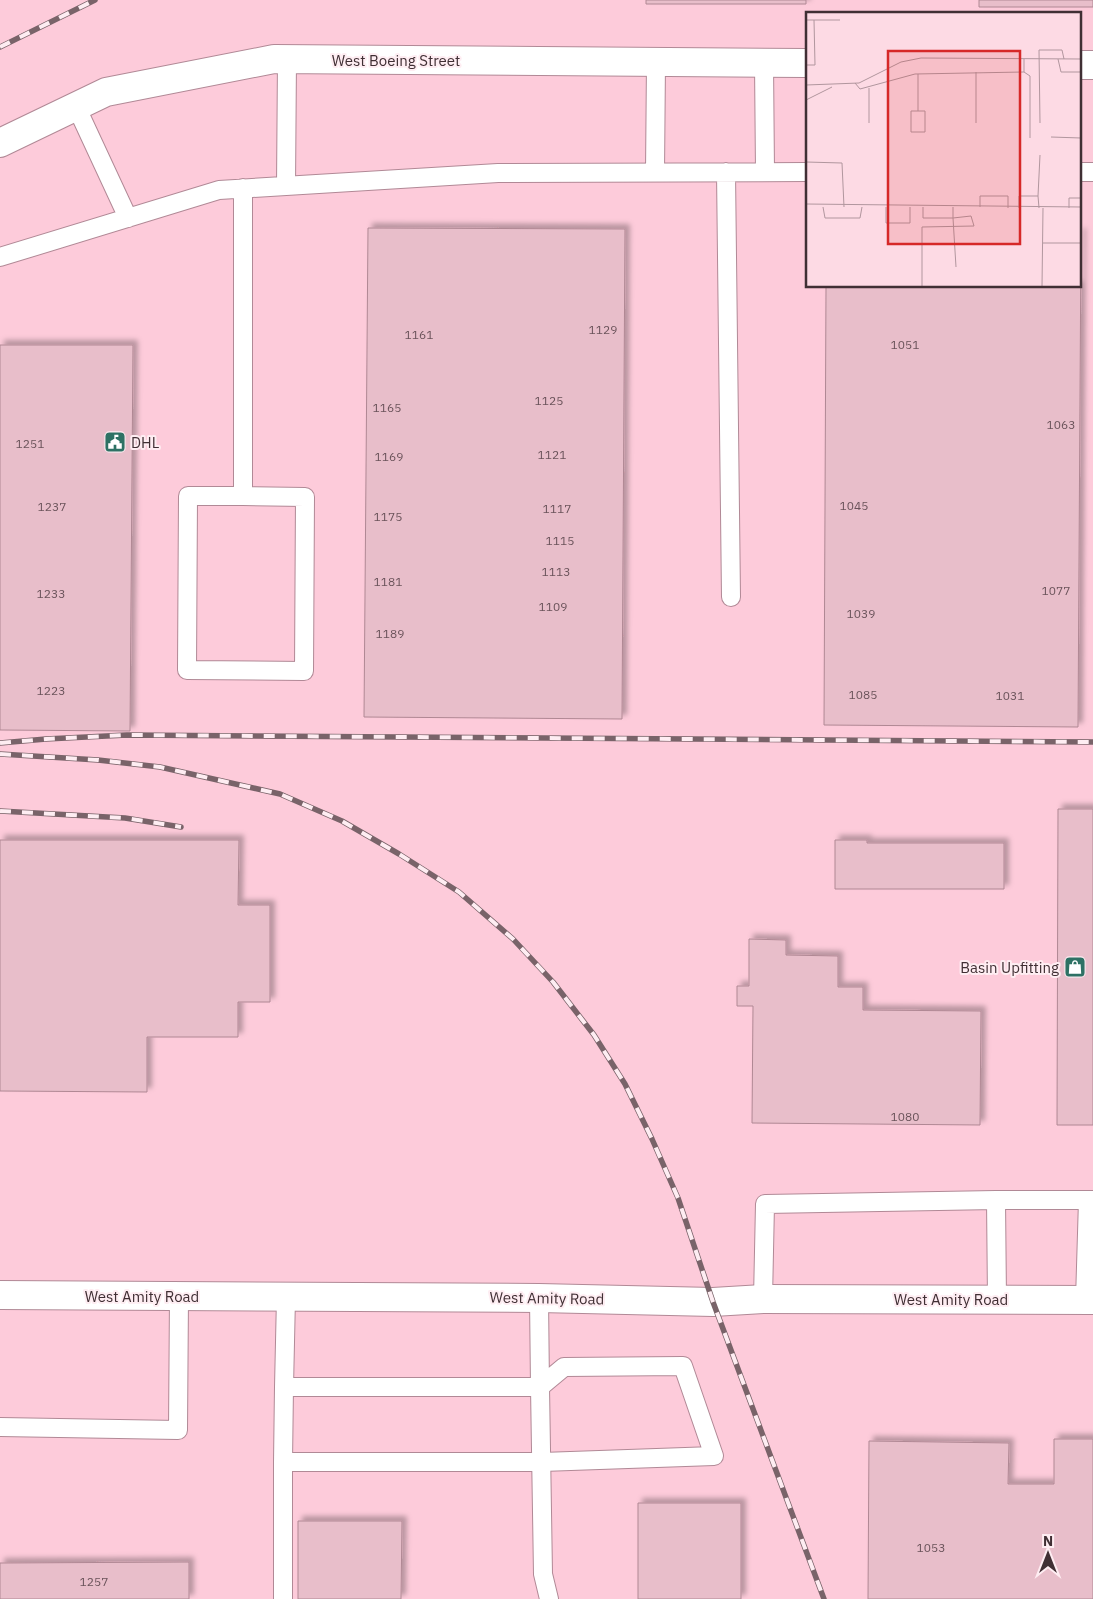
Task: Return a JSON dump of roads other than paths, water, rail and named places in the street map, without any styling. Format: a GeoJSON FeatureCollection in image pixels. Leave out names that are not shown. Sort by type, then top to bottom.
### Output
{"type":"FeatureCollection","features":[{"type":"Feature","properties":{"kind":"street","name":"West Boeing Street"},"geometry":{"type":"LineString","coordinates":[[0,143],[106,92],[274,59],[806,63]]}},
{"type":"Feature","properties":{"kind":"street"},"geometry":{"type":"LineString","coordinates":[[1080,65],[1093,65]]}},
{"type":"Feature","properties":{"kind":"street","name":"West Amity Road"},"geometry":{"type":"LineString","coordinates":[[0,1295],[539,1298],[713,1302],[763,1298],[1089,1300]]}},
{"type":"Feature","properties":{"kind":"lane"},"geometry":{"type":"LineString","coordinates":[[286,186],[287,59]]}},
{"type":"Feature","properties":{"kind":"lane"},"geometry":{"type":"LineString","coordinates":[[655,172],[656,62]]}},
{"type":"Feature","properties":{"kind":"lane"},"geometry":{"type":"LineString","coordinates":[[764,63],[765,172]]}},
{"type":"Feature","properties":{"kind":"lane"},"geometry":{"type":"LineString","coordinates":[[76,106],[128,218]]}},
{"type":"Feature","properties":{"kind":"lane"},"geometry":{"type":"LineString","coordinates":[[726,172],[731,597]]}},
{"type":"Feature","properties":{"kind":"lane"},"geometry":{"type":"LineString","coordinates":[[0,257],[219,190],[498,173],[806,172]]}},
{"type":"Feature","properties":{"kind":"lane"},"geometry":{"type":"LineString","coordinates":[[1080,172],[1093,172]]}},
{"type":"Feature","properties":{"kind":"lane"},"geometry":{"type":"LineString","coordinates":[[243,188],[244,496]]}},
{"type":"Feature","properties":{"kind":"lane"},"geometry":{"type":"LineString","coordinates":[[188,496],[244,496],[305,496],[304,670],[187,670],[188,496]]}},
{"type":"Feature","properties":{"kind":"lane"},"geometry":{"type":"LineString","coordinates":[[996,1200],[998,1300]]}},
{"type":"Feature","properties":{"kind":"lane"},"geometry":{"type":"LineString","coordinates":[[763,1298],[765,1204],[1090,1200],[1089,1300]]}},
{"type":"Feature","properties":{"kind":"lane"},"geometry":{"type":"LineString","coordinates":[[0,1427],[178,1430],[179,1296]]}},
{"type":"Feature","properties":{"kind":"lane"},"geometry":{"type":"LineString","coordinates":[[283,1599],[286,1296]]}},
{"type":"Feature","properties":{"kind":"lane"},"geometry":{"type":"LineString","coordinates":[[539,1298],[543,1574],[549,1599]]}},
{"type":"Feature","properties":{"kind":"lane"},"geometry":{"type":"LineString","coordinates":[[283,1462],[542,1462],[714,1456],[683,1366],[564,1367],[540,1387],[284,1387]]}},
{"type":"Feature","properties":{"kind":"railway"},"geometry":{"type":"LineString","coordinates":[[0,47],[95,0]]}},
{"type":"Feature","properties":{"kind":"railway"},"geometry":{"type":"LineString","coordinates":[[0,743],[127,735],[1093,742]]}},
{"type":"Feature","properties":{"kind":"railway"},"geometry":{"type":"LineString","coordinates":[[0,754],[98,760],[160,767],[280,794],[342,821],[399,854],[459,892],[513,939],[553,982],[594,1035],[625,1084],[652,1139],[678,1198],[713,1302],[824,1599]]}},
{"type":"Feature","properties":{"kind":"railway"},"geometry":{"type":"LineString","coordinates":[[0,811],[125,818],[181,827]]}},
{"type":"Feature","properties":{"kind":"place","name":"DHL"},"geometry":{"type":"Point","coordinates":[115,442]}},
{"type":"Feature","properties":{"kind":"place","name":"Basin Upfitting"},"geometry":{"type":"Point","coordinates":[1075,967]}}]}
